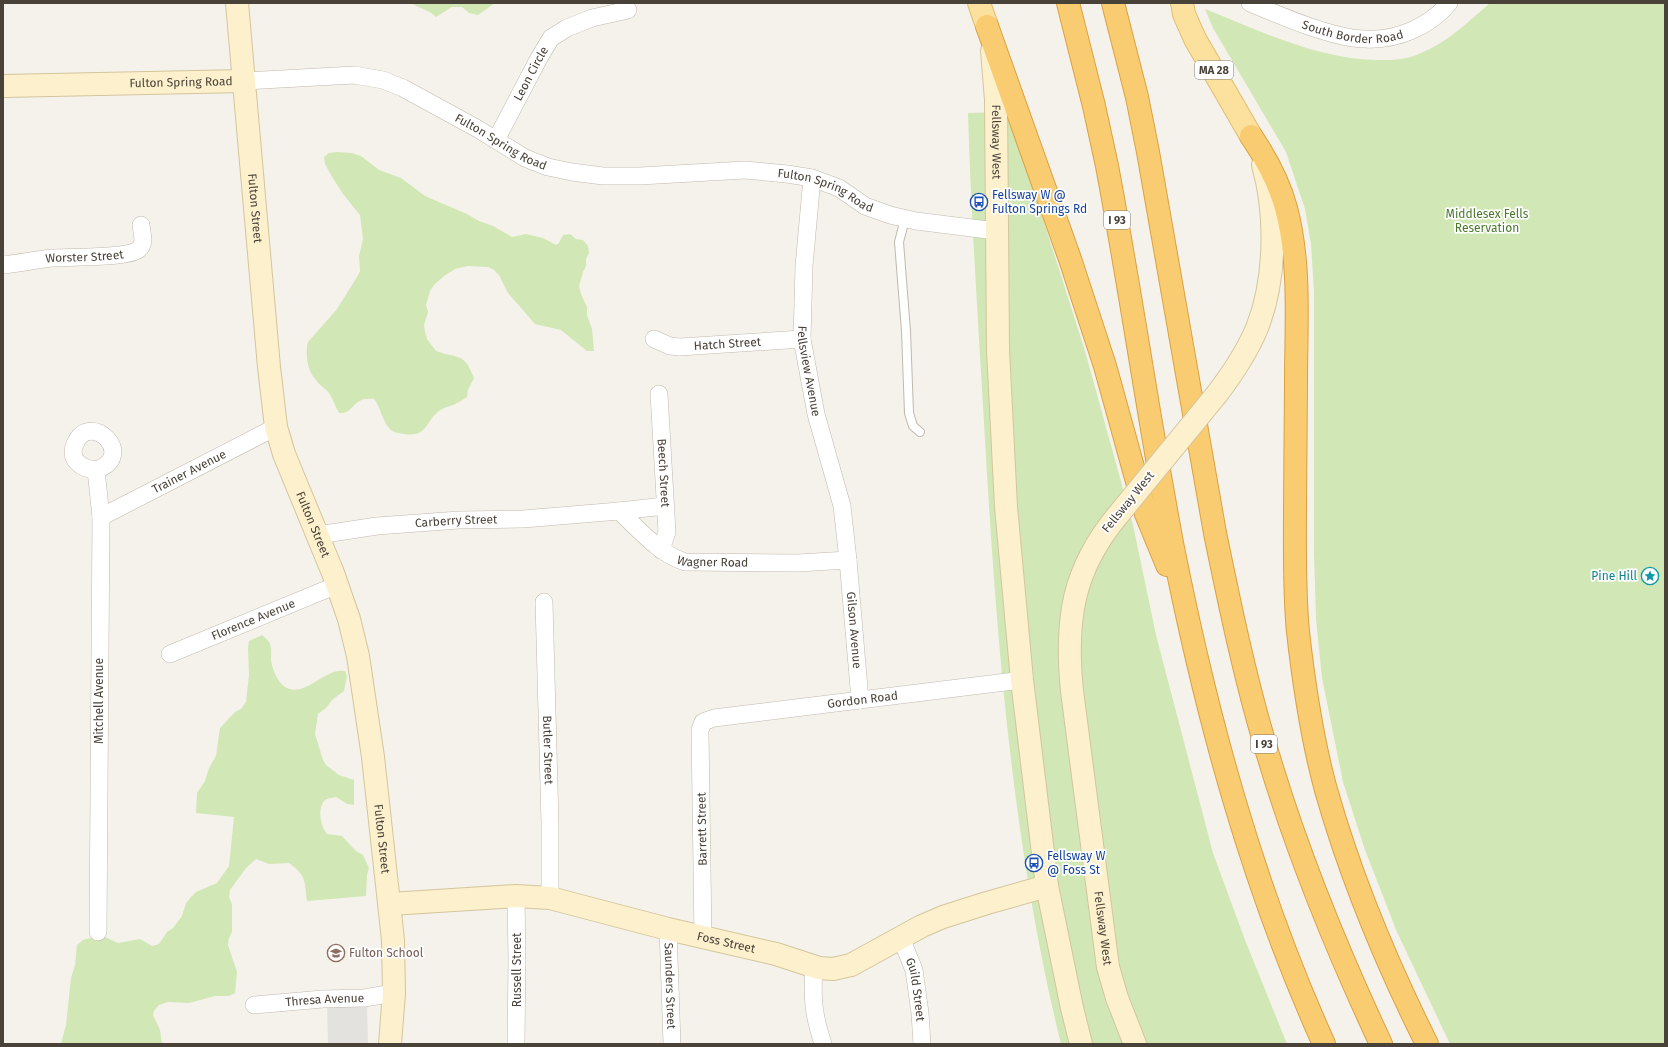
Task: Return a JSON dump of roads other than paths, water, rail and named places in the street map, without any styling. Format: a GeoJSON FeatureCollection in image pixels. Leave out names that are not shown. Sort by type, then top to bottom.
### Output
{"type":"FeatureCollection","features":[{"type":"Feature","properties":{"kind":"highway","name":"I 93"},"geometry":{"type":"LineString","coordinates":[[1068,3],[1087,76],[1107,166],[1164,495],[1189,622],[1209,711],[1238,816],[1275,924],[1294,976],[1324,1044]]}},
{"type":"Feature","properties":{"kind":"highway","name":"I 93"},"geometry":{"type":"LineString","coordinates":[[1113,3],[1137,97],[1148,152],[1215,533],[1229,602],[1251,696],[1282,800],[1317,897],[1341,956],[1381,1044]]}},
{"type":"Feature","properties":{"kind":"highway"},"geometry":{"type":"LineString","coordinates":[[987,26],[1070,259],[1103,359],[1146,514],[1189,622]]}},
{"type":"Feature","properties":{"kind":"highway"},"geometry":{"type":"LineString","coordinates":[[1251,136],[1266,159],[1282,196],[1289,221],[1294,250],[1296,311],[1296,603],[1304,683],[1314,736],[1326,788],[1358,889],[1396,978],[1427,1044]]}},
{"type":"Feature","properties":{"kind":"main road","name":"Fulton Street"},"geometry":{"type":"LineString","coordinates":[[237,3],[268,367],[276,427],[293,477],[318,535],[349,619],[359,663],[373,757],[390,904],[394,960],[394,992],[390,1044]]}},
{"type":"Feature","properties":{"kind":"main road","name":"Fellsway West"},"geometry":{"type":"LineString","coordinates":[[979,3],[987,26],[994,68],[996,100],[998,350],[1006,507],[1022,680],[1047,886],[1072,1008],[1081,1044]]}},
{"type":"Feature","properties":{"kind":"main road","name":"Fellsway West"},"geometry":{"type":"LineString","coordinates":[[1135,1044],[1117,998],[1108,967],[1072,691],[1069,651],[1072,609],[1079,582],[1096,545],[1118,515],[1217,394],[1240,361],[1255,333],[1265,300],[1270,272],[1272,236],[1271,200],[1264,167],[1251,136],[1195,39],[1184,14],[1182,3]]}},
{"type":"Feature","properties":{"kind":"main road","name":"Fulton Spring Road"},"geometry":{"type":"LineString","coordinates":[[3,86],[244,81]]}},
{"type":"Feature","properties":{"kind":"main road","name":"Foss Street"},"geometry":{"type":"LineString","coordinates":[[390,904],[516,896],[550,898],[703,938],[776,954],[828,969],[847,967],[922,926],[943,917],[1047,886]]}},
{"type":"Feature","properties":{"kind":"street","name":"South Border Road"},"geometry":{"type":"LineString","coordinates":[[1250,3],[1317,28],[1340,35],[1365,39],[1398,36],[1419,27],[1440,14],[1449,3]]}},
{"type":"Feature","properties":{"kind":"street","name":"Leon Circle"},"geometry":{"type":"LineString","coordinates":[[496,140],[539,58],[552,38],[567,28],[592,18],[628,10]]}},
{"type":"Feature","properties":{"kind":"street","name":"Fulton Spring Road"},"geometry":{"type":"LineString","coordinates":[[244,81],[354,75],[370,77],[403,88],[525,158],[548,167],[604,176],[640,176],[745,170],[788,174],[812,178],[839,188],[866,206],[890,216],[996,230]]}},
{"type":"Feature","properties":{"kind":"street","name":"Fellsview Avenue"},"geometry":{"type":"LineString","coordinates":[[812,178],[804,266],[802,339],[816,414],[842,506],[848,560]]}},
{"type":"Feature","properties":{"kind":"street","name":"Worster Street"},"geometry":{"type":"LineString","coordinates":[[3,265],[51,258],[100,256],[135,252],[142,246],[143,242],[141,225]]}},
{"type":"Feature","properties":{"kind":"street","name":"Hatch Street"},"geometry":{"type":"LineString","coordinates":[[654,339],[670,346],[680,347],[802,339]]}},
{"type":"Feature","properties":{"kind":"street","name":"Beech Street"},"geometry":{"type":"LineString","coordinates":[[659,394],[667,532],[661,550]]}},
{"type":"Feature","properties":{"kind":"street","name":"Trainer Avenue"},"geometry":{"type":"LineString","coordinates":[[101,516],[276,427]]}},
{"type":"Feature","properties":{"kind":"street","name":"Mitchell Avenue"},"geometry":{"type":"LineString","coordinates":[[96,470],[101,516],[98,932]]}},
{"type":"Feature","properties":{"kind":"street"},"geometry":{"type":"LineString","coordinates":[[620,511],[665,506]]}},
{"type":"Feature","properties":{"kind":"street","name":"Wagner Road"},"geometry":{"type":"LineString","coordinates":[[620,511],[661,550],[684,562],[798,563],[848,560]]}},
{"type":"Feature","properties":{"kind":"street","name":"Carberry Street"},"geometry":{"type":"LineString","coordinates":[[318,535],[377,526],[459,520],[523,519],[620,511]]}},
{"type":"Feature","properties":{"kind":"street","name":"Gilson Avenue"},"geometry":{"type":"LineString","coordinates":[[848,560],[860,700]]}},
{"type":"Feature","properties":{"kind":"street","name":"Florence Avenue"},"geometry":{"type":"LineString","coordinates":[[170,654],[337,585]]}},
{"type":"Feature","properties":{"kind":"street","name":"Butler Street"},"geometry":{"type":"LineString","coordinates":[[544,602],[550,815],[550,898]]}},
{"type":"Feature","properties":{"kind":"street","name":"Gordon Road"},"geometry":{"type":"LineString","coordinates":[[703,722],[714,718],[1022,680]]}},
{"type":"Feature","properties":{"kind":"street","name":"Barrett Street"},"geometry":{"type":"LineString","coordinates":[[703,722],[700,730],[703,938]]}},
{"type":"Feature","properties":{"kind":"street","name":"Russell Street"},"geometry":{"type":"LineString","coordinates":[[516,896],[516,1044]]}},
{"type":"Feature","properties":{"kind":"street","name":"Saunders Street"},"geometry":{"type":"LineString","coordinates":[[668,929],[672,1044]]}},
{"type":"Feature","properties":{"kind":"street","name":"Guild Street"},"geometry":{"type":"LineString","coordinates":[[901,938],[914,970],[920,1013],[922,1044]]}},
{"type":"Feature","properties":{"kind":"street"},"geometry":{"type":"LineString","coordinates":[[814,966],[813,1005],[823,1044]]}},
{"type":"Feature","properties":{"kind":"street","name":"Thresa Avenue"},"geometry":{"type":"LineString","coordinates":[[254,1005],[323,999],[364,998],[394,992]]}},
{"type":"Feature","properties":{"kind":"lane"},"geometry":{"type":"LineString","coordinates":[[905,219],[900,242],[906,331],[909,413],[913,426],[920,432]]}},
{"type":"Feature","properties":{"kind":"place","name":"Fellsway W @ Fulton Springs Rd"},"geometry":{"type":"Point","coordinates":[979,202]}},
{"type":"Feature","properties":{"kind":"place","name":"Pine Hill"},"geometry":{"type":"Point","coordinates":[1650,576]}},
{"type":"Feature","properties":{"kind":"place","name":"Fellsway W @ Foss St"},"geometry":{"type":"Point","coordinates":[1034,863]}},
{"type":"Feature","properties":{"kind":"place","name":"Fulton School"},"geometry":{"type":"Point","coordinates":[336,953]}},
{"type":"Feature","properties":{"kind":"park label","name":"Middlesex Fells Reservation"},"geometry":{"type":"Point","coordinates":[1487,221]}}]}
